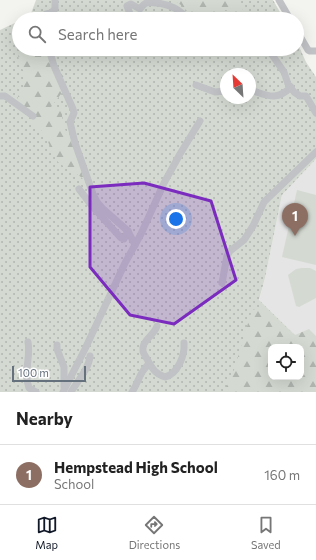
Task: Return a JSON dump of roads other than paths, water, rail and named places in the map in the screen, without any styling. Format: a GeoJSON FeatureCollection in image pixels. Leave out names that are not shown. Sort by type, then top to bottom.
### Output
{"type":"FeatureCollection","features":[{"type":"Feature","properties":{"kind":"street"},"geometry":{"type":"LineString","coordinates":[[51,12],[55,9],[54,0]]}},
{"type":"Feature","properties":{"kind":"street"},"geometry":{"type":"LineString","coordinates":[[279,0],[286,12]]}},
{"type":"Feature","properties":{"kind":"street"},"geometry":{"type":"LineString","coordinates":[[129,12],[127,6],[131,4],[140,9],[143,4],[148,2],[163,2],[182,12]]}},
{"type":"Feature","properties":{"kind":"street"},"geometry":{"type":"LineString","coordinates":[[304,43],[308,50],[316,51]]}},
{"type":"Feature","properties":{"kind":"street"},"geometry":{"type":"LineString","coordinates":[[51,56],[73,109],[74,113],[70,122],[75,143],[93,194],[100,206],[128,231],[135,245]]}},
{"type":"Feature","properties":{"kind":"street"},"geometry":{"type":"LineString","coordinates":[[273,56],[284,72],[288,84],[294,92],[300,96],[306,96],[316,113]]}},
{"type":"Feature","properties":{"kind":"street"},"geometry":{"type":"LineString","coordinates":[[196,85],[215,92],[220,92]]}},
{"type":"Feature","properties":{"kind":"street"},"geometry":{"type":"LineString","coordinates":[[256,92],[267,96],[273,96],[286,92],[291,87]]}},
{"type":"Feature","properties":{"kind":"street"},"geometry":{"type":"LineString","coordinates":[[0,96],[5,96],[33,116]]}},
{"type":"Feature","properties":{"kind":"street"},"geometry":{"type":"LineString","coordinates":[[66,391],[85,348],[180,154],[200,122]]}},
{"type":"Feature","properties":{"kind":"street"},"geometry":{"type":"LineString","coordinates":[[222,283],[227,256],[230,251],[244,240],[253,226],[264,202],[316,152]]}},
{"type":"Feature","properties":{"kind":"street"},"geometry":{"type":"LineString","coordinates":[[79,189],[92,206],[124,239],[128,231]]}},
{"type":"Feature","properties":{"kind":"street"},"geometry":{"type":"LineString","coordinates":[[114,230],[119,223]]}},
{"type":"Feature","properties":{"kind":"street"},"geometry":{"type":"LineString","coordinates":[[158,326],[143,347],[144,355],[149,364],[153,370],[161,376],[165,377],[172,375],[180,364],[184,353],[184,343]]}},
{"type":"Feature","properties":{"kind":"street"},"geometry":{"type":"LineString","coordinates":[[28,342],[29,353],[26,366],[26,378],[29,388],[36,392]]}},
{"type":"Feature","properties":{"kind":"street"},"geometry":{"type":"LineString","coordinates":[[57,345],[58,353],[64,367],[66,391]]}},
{"type":"Feature","properties":{"kind":"street"},"geometry":{"type":"LineString","coordinates":[[66,391],[85,370],[90,361],[90,356]]}},
{"type":"Feature","properties":{"kind":"street"},"geometry":{"type":"LineString","coordinates":[[132,392],[138,383],[141,372],[149,364]]}},
{"type":"Feature","properties":{"kind":"place","name":"Hempstead High School"},"geometry":{"type":"Point","coordinates":[295,236]}}]}
